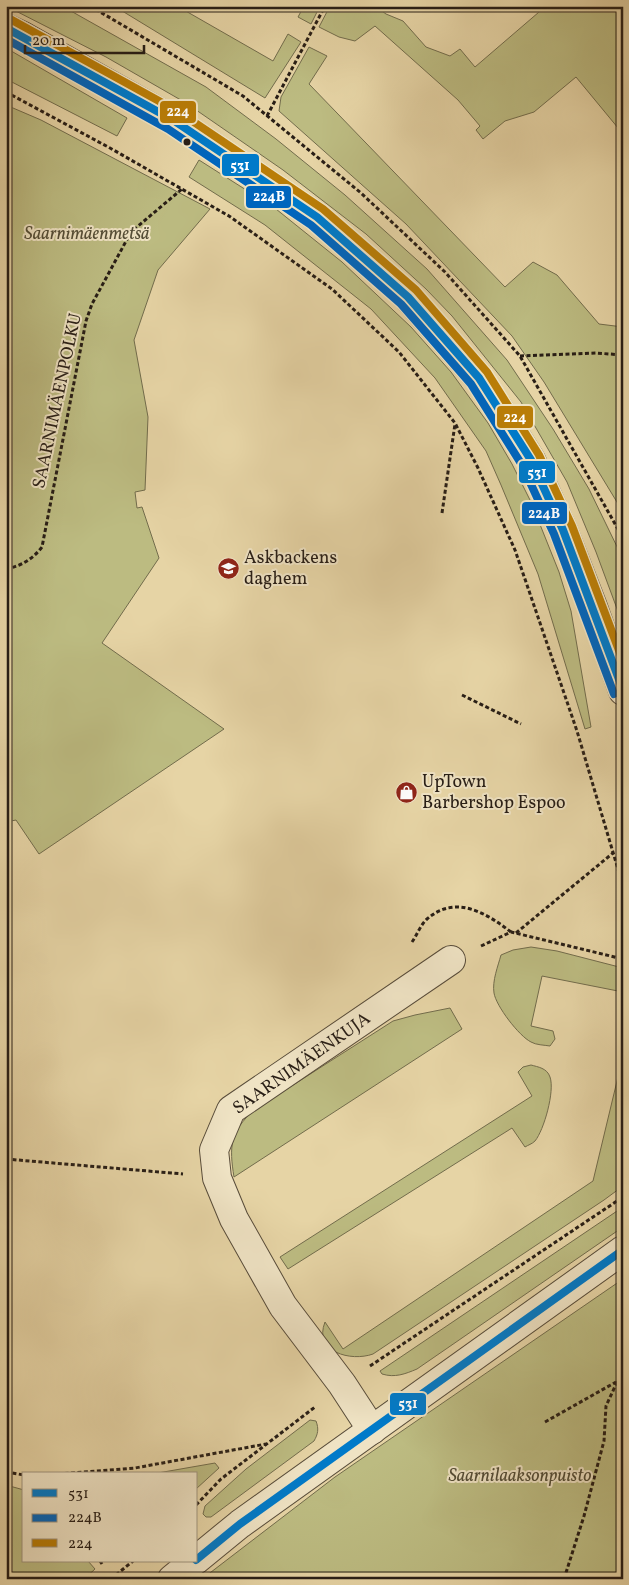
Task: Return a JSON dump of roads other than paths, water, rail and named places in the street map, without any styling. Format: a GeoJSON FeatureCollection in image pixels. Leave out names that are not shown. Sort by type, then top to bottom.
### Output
{"type":"FeatureCollection","features":[{"type":"Feature","properties":{"kind":"street"},"geometry":{"type":"LineString","coordinates":[[6,28],[173,120],[317,216],[408,297],[479,378],[531,460],[563,530],[594,607],[623,691]]}},
{"type":"Feature","properties":{"kind":"street","name":"SAARNIMÄENKUJA"},"geometry":{"type":"LineString","coordinates":[[372,1430],[342,1384],[284,1306],[234,1220],[217,1178],[214,1150],[231,1110],[451,960]]}},
{"type":"Feature","properties":{"kind":"street"},"geometry":{"type":"LineString","coordinates":[[198,1558],[240,1524],[623,1250]]}},
{"type":"Feature","properties":{"kind":"street"},"geometry":{"type":"LineString","coordinates":[[172,1579],[193,1562]]}},
{"type":"Feature","properties":{"kind":"place","name":"Askbackens daghem"},"geometry":{"type":"Point","coordinates":[228,568]}},
{"type":"Feature","properties":{"kind":"place","name":"UpTown Barbershop Espoo"},"geometry":{"type":"Point","coordinates":[406,792]}},
{"type":"Feature","properties":{"kind":"park label","name":"Saarnimäenmetsä"},"geometry":{"type":"Point","coordinates":[87,234]}},
{"type":"Feature","properties":{"kind":"park label","name":"Saarnilaaksonpuisto"},"geometry":{"type":"Point","coordinates":[520,1476]}}]}
